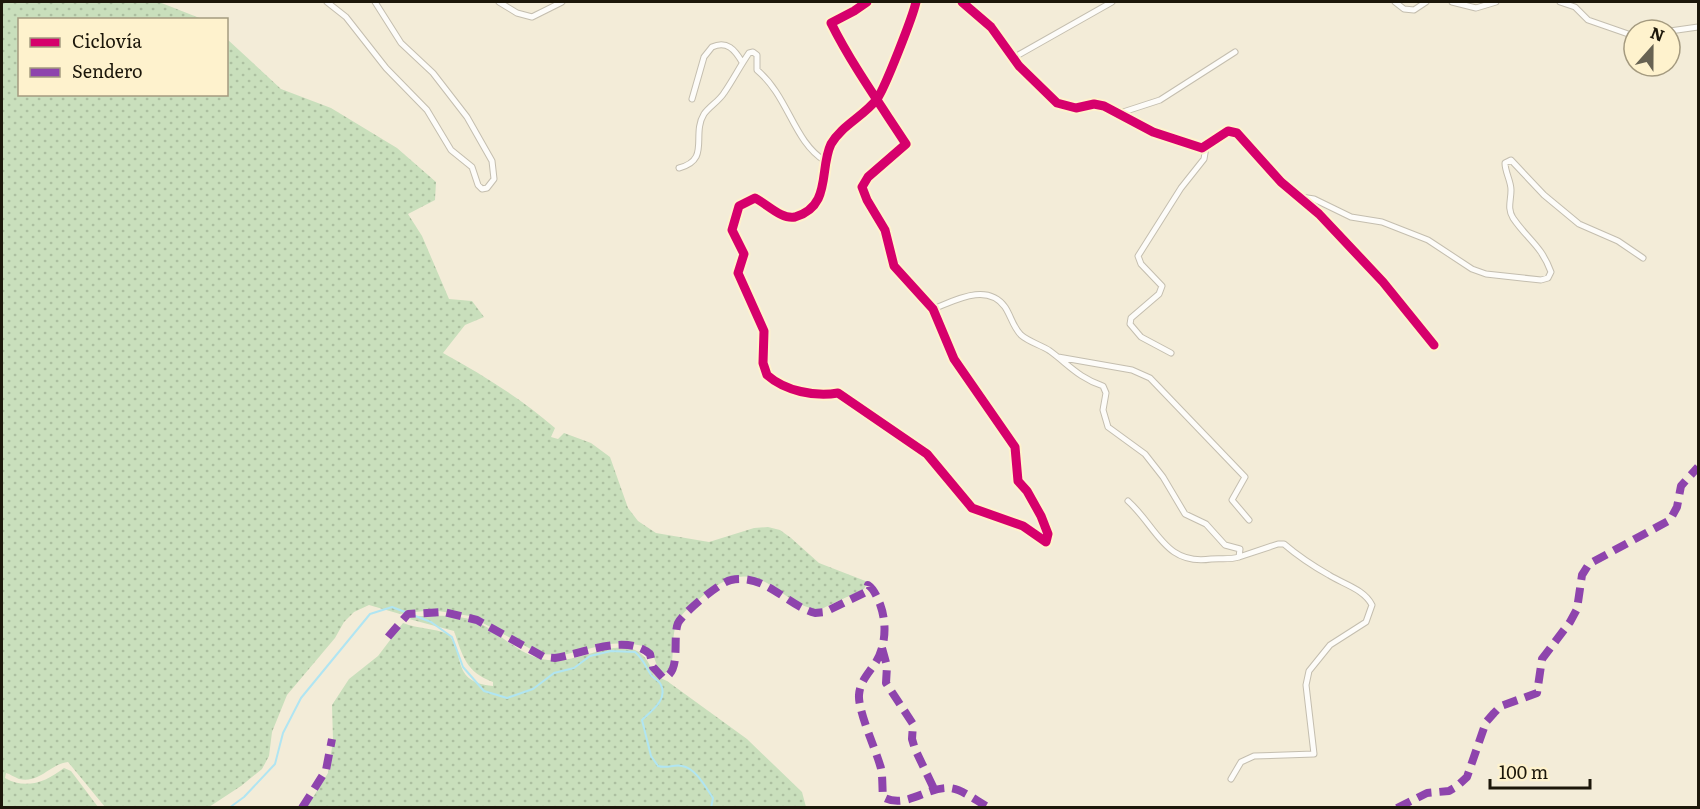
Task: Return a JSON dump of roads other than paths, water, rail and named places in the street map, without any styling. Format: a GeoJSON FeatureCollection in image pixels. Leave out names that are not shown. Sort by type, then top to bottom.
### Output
{"type":"FeatureCollection","features":[{"type":"Feature","properties":{"kind":"street"},"geometry":{"type":"LineString","coordinates":[[327,2],[346,17],[386,68],[427,110],[451,150],[472,168],[478,185],[482,189],[487,188],[494,179],[492,161],[467,117],[433,73],[402,43],[375,2]]}},
{"type":"Feature","properties":{"kind":"street"},"geometry":{"type":"LineString","coordinates":[[499,2],[517,13],[532,17],[562,2]]}},
{"type":"Feature","properties":{"kind":"street"},"geometry":{"type":"LineString","coordinates":[[867,2],[854,12],[831,23],[877,99],[906,144],[868,177],[862,187],[885,230],[894,267],[933,309],[954,359],[1015,447],[1018,481],[1027,491],[1041,516],[1048,534],[1046,542],[1023,526],[972,508],[927,454],[838,393],[819,396],[778,383],[767,375],[763,363],[764,331],[738,273],[744,254],[732,230],[736,212],[746,201],[755,198],[771,206],[780,216],[793,217],[807,211],[818,198],[825,182],[825,161],[832,142],[877,99],[916,2]]}},
{"type":"Feature","properties":{"kind":"street"},"geometry":{"type":"LineString","coordinates":[[962,2],[991,27],[1034,84],[1057,103],[1076,108],[1098,104],[1171,140],[1206,147]]}},
{"type":"Feature","properties":{"kind":"street"},"geometry":{"type":"LineString","coordinates":[[1013,58],[1112,2]]}},
{"type":"Feature","properties":{"kind":"street"},"geometry":{"type":"LineString","coordinates":[[1395,2],[1404,9],[1414,10],[1426,2]]}},
{"type":"Feature","properties":{"kind":"street"},"geometry":{"type":"LineString","coordinates":[[1452,2],[1476,8],[1496,2]]}},
{"type":"Feature","properties":{"kind":"street"},"geometry":{"type":"LineString","coordinates":[[1560,2],[1575,7],[1596,23],[1622,32]]}},
{"type":"Feature","properties":{"kind":"street"},"geometry":{"type":"LineString","coordinates":[[1682,29],[1698,27]]}},
{"type":"Feature","properties":{"kind":"street"},"geometry":{"type":"LineString","coordinates":[[692,99],[704,57],[711,47],[726,45],[734,49],[742,62]]}},
{"type":"Feature","properties":{"kind":"street"},"geometry":{"type":"LineString","coordinates":[[1117,114],[1160,100],[1235,51]]}},
{"type":"Feature","properties":{"kind":"street"},"geometry":{"type":"LineString","coordinates":[[679,168],[693,163],[697,156],[699,130],[704,114],[723,95],[749,53],[757,55],[757,70],[777,90],[803,142],[825,161]]}},
{"type":"Feature","properties":{"kind":"street"},"geometry":{"type":"LineString","coordinates":[[1172,353],[1141,337],[1130,324],[1131,318],[1159,294],[1162,286],[1141,264],[1138,256],[1181,188],[1204,159],[1206,147],[1224,132],[1234,131],[1247,142],[1281,182],[1299,196],[1383,282],[1434,345]]}},
{"type":"Feature","properties":{"kind":"street"},"geometry":{"type":"LineString","coordinates":[[1299,196],[1314,199],[1351,217],[1382,222],[1428,240],[1450,256],[1479,272],[1541,280],[1548,278],[1551,272],[1544,253],[1512,216],[1508,203],[1511,191],[1504,163],[1511,160],[1544,195],[1580,224],[1618,241],[1643,258]]}},
{"type":"Feature","properties":{"kind":"street"},"geometry":{"type":"LineString","coordinates":[[933,309],[961,296],[986,295],[1004,306],[1013,325],[1023,336],[1057,356],[1085,380],[1103,386],[1106,393],[1102,410],[1108,427],[1145,454],[1163,477],[1185,514],[1206,524],[1225,545],[1240,549],[1239,557]]}},
{"type":"Feature","properties":{"kind":"street"},"geometry":{"type":"LineString","coordinates":[[1057,356],[1132,370],[1150,378],[1245,477],[1232,500],[1249,520]]}},
{"type":"Feature","properties":{"kind":"street"},"geometry":{"type":"LineString","coordinates":[[1128,501],[1143,515],[1171,552],[1183,559],[1198,561],[1239,557],[1284,544],[1331,577],[1369,598],[1372,605],[1366,622],[1330,645],[1309,672],[1306,685],[1314,754],[1254,756],[1241,762],[1231,779]]}},
{"type":"Feature","properties":{"kind":"waterway"},"geometry":{"type":"LineString","coordinates":[[229,808],[244,797],[275,764],[283,733],[301,698],[370,614],[392,607],[431,622],[452,637],[463,667],[484,691],[507,698],[533,689],[554,673],[574,668],[590,656],[611,651],[635,652],[663,690],[658,705],[642,720],[651,756],[658,766],[679,766],[692,770],[713,798],[711,808]]}}]}
